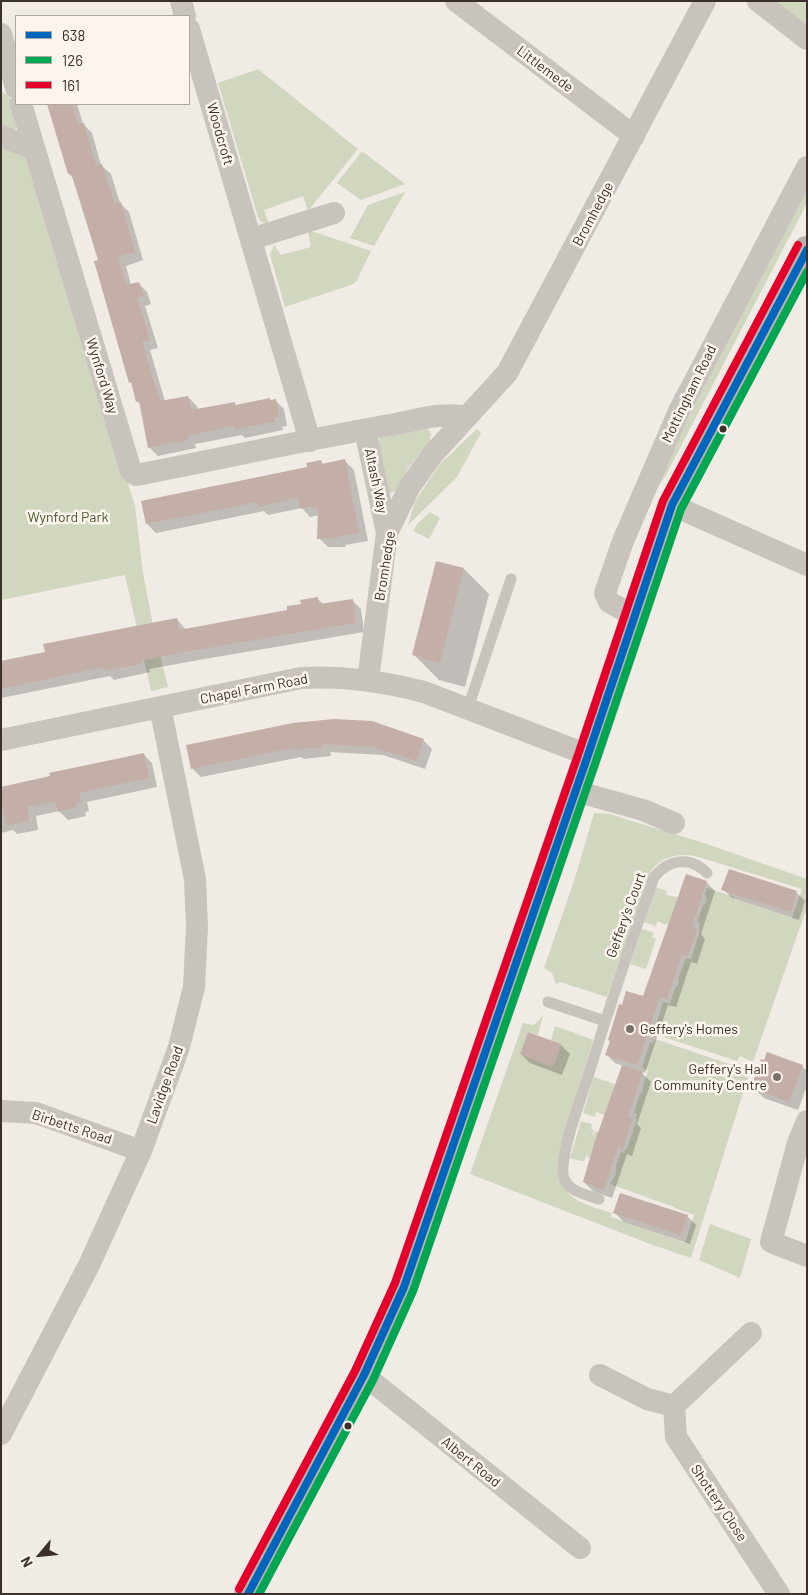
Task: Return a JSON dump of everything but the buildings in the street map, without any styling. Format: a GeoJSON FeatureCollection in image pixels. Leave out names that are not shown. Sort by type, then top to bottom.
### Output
{"type":"FeatureCollection","features":[{"type":"Feature","properties":{"kind":"main road"},"geometry":{"type":"LineString","coordinates":[[248,1594],[364,1375],[404,1287],[588,755],[672,505],[807,250]]}},
{"type":"Feature","properties":{"kind":"street"},"geometry":{"type":"LineString","coordinates":[[181,1],[185,15]]}},
{"type":"Feature","properties":{"kind":"street","name":"Littlemede"},"geometry":{"type":"LineString","coordinates":[[456,1],[634,136]]}},
{"type":"Feature","properties":{"kind":"street","name":"Bromhedge"},"geometry":{"type":"LineString","coordinates":[[368,680],[387,534],[410,486],[433,454],[507,373],[705,1]]}},
{"type":"Feature","properties":{"kind":"street"},"geometry":{"type":"LineString","coordinates":[[758,1],[807,38]]}},
{"type":"Feature","properties":{"kind":"street","name":"Woodcroft"},"geometry":{"type":"LineString","coordinates":[[190,32],[310,441]]}},
{"type":"Feature","properties":{"kind":"street"},"geometry":{"type":"LineString","coordinates":[[1,34],[10,81]]}},
{"type":"Feature","properties":{"kind":"street","name":"Wynford Way"},"geometry":{"type":"LineString","coordinates":[[21,105],[131,470],[136,475],[310,441]]}},
{"type":"Feature","properties":{"kind":"street"},"geometry":{"type":"LineString","coordinates":[[1,136],[34,149]]}},
{"type":"Feature","properties":{"kind":"street","name":"Mottingham Road"},"geometry":{"type":"LineString","coordinates":[[634,616],[609,602],[605,593],[623,541],[679,411],[807,167]]}},
{"type":"Feature","properties":{"kind":"street"},"geometry":{"type":"LineString","coordinates":[[251,239],[334,214]]}},
{"type":"Feature","properties":{"kind":"street"},"geometry":{"type":"LineString","coordinates":[[310,441],[437,417],[460,415],[467,417]]}},
{"type":"Feature","properties":{"kind":"street","name":"Altash Way"},"geometry":{"type":"LineString","coordinates":[[364,430],[387,534]]}},
{"type":"Feature","properties":{"kind":"street"},"geometry":{"type":"LineString","coordinates":[[672,505],[807,566]]}},
{"type":"Feature","properties":{"kind":"street","name":"Chapel Farm Road"},"geometry":{"type":"LineString","coordinates":[[1,740],[301,678],[332,676],[368,680],[424,692],[588,755]]}},
{"type":"Feature","properties":{"kind":"street","name":"Lavidge Road"},"geometry":{"type":"LineString","coordinates":[[1,1434],[89,1265],[141,1151],[180,1048],[194,987],[197,927],[195,879],[160,707]]}},
{"type":"Feature","properties":{"kind":"street"},"geometry":{"type":"LineString","coordinates":[[575,791],[643,810],[674,822]]}},
{"type":"Feature","properties":{"kind":"street","name":"Birbetts Road"},"geometry":{"type":"LineString","coordinates":[[1,1111],[36,1113],[141,1151]]}},
{"type":"Feature","properties":{"kind":"street"},"geometry":{"type":"LineString","coordinates":[[807,1120],[798,1143],[770,1242],[807,1256]]}},
{"type":"Feature","properties":{"kind":"street"},"geometry":{"type":"LineString","coordinates":[[600,1375],[647,1399],[674,1406],[751,1333]]}},
{"type":"Feature","properties":{"kind":"street","name":"Albert Road"},"geometry":{"type":"LineString","coordinates":[[364,1375],[580,1548]]}},
{"type":"Feature","properties":{"kind":"street","name":"Shottery Close"},"geometry":{"type":"LineString","coordinates":[[674,1406],[676,1438],[779,1594]]}},
{"type":"Feature","properties":{"kind":"lane"},"geometry":{"type":"LineString","coordinates":[[468,708],[511,579]]}},
{"type":"Feature","properties":{"kind":"lane","name":"Geffery's Court"},"geometry":{"type":"LineString","coordinates":[[599,1199],[576,1191],[569,1186],[564,1176],[563,1168],[573,1125],[605,1021],[654,877],[666,866],[679,861],[690,862],[707,873]]}},
{"type":"Feature","properties":{"kind":"lane"},"geometry":{"type":"LineString","coordinates":[[548,1002],[605,1021]]}},
{"type":"Feature","properties":{"kind":"green space"},"geometry":{"type":"Polygon","coordinates":[[[775,1],[807,1],[807,25],[775,1]]]}},
{"type":"Feature","properties":{"kind":"green space"},"geometry":{"type":"Polygon","coordinates":[[[258,69],[358,149],[308,211],[303,196],[264,210],[269,224],[260,221],[258,217],[218,83],[258,69]]]}},
{"type":"Feature","properties":{"kind":"green space"},"geometry":{"type":"Polygon","coordinates":[[[1,92],[10,97],[13,102],[17,114],[15,130],[1,131],[1,92]]]}},
{"type":"Feature","properties":{"kind":"green space","name":"Wynford Park"},"geometry":{"type":"Polygon","coordinates":[[[1,148],[27,156],[135,506],[143,573],[168,687],[151,691],[125,575],[1,600],[1,148]]]}},
{"type":"Feature","properties":{"kind":"green space"},"geometry":{"type":"Polygon","coordinates":[[[362,151],[405,184],[361,200],[337,183],[362,151]]]}},
{"type":"Feature","properties":{"kind":"green space"},"geometry":{"type":"Polygon","coordinates":[[[807,188],[807,203],[666,475],[657,488],[653,488],[747,300],[807,188]]]}},
{"type":"Feature","properties":{"kind":"green space"},"geometry":{"type":"Polygon","coordinates":[[[405,192],[374,246],[350,238],[368,205],[405,192]]]}},
{"type":"Feature","properties":{"kind":"green space"},"geometry":{"type":"Polygon","coordinates":[[[308,230],[371,251],[356,282],[285,307],[270,255],[274,245],[281,255],[311,247],[308,230]]]}},
{"type":"Feature","properties":{"kind":"green space"},"geometry":{"type":"Polygon","coordinates":[[[427,427],[431,434],[430,441],[408,468],[397,490],[391,493],[385,492],[376,448],[379,439],[385,432],[427,427]]]}},
{"type":"Feature","properties":{"kind":"green space"},"geometry":{"type":"Polygon","coordinates":[[[477,429],[481,433],[457,477],[408,525],[414,503],[440,464],[477,429]]]}},
{"type":"Feature","properties":{"kind":"green space"},"geometry":{"type":"Polygon","coordinates":[[[430,512],[440,518],[429,539],[413,531],[417,524],[430,512]]]}},
{"type":"Feature","properties":{"kind":"green space"},"geometry":{"type":"Polygon","coordinates":[[[594,813],[609,814],[701,842],[807,879],[807,907],[753,1062],[740,1056],[737,1061],[657,1035],[659,1030],[655,1029],[663,1002],[670,1004],[675,988],[679,984],[678,979],[686,958],[691,959],[700,930],[700,923],[697,922],[707,901],[705,893],[707,888],[792,918],[802,889],[695,856],[682,855],[663,860],[649,874],[607,997],[560,982],[557,984],[552,973],[544,968],[575,878],[594,813]]]}},
{"type":"Feature","properties":{"kind":"green space"},"geometry":{"type":"Polygon","coordinates":[[[655,887],[667,891],[666,895],[678,897],[669,924],[663,924],[658,921],[656,926],[644,922],[655,887]]]}},
{"type":"Feature","properties":{"kind":"green space"},"geometry":{"type":"Polygon","coordinates":[[[642,929],[654,933],[652,937],[656,939],[646,969],[630,964],[642,929]]]}},
{"type":"Feature","properties":{"kind":"green space"},"geometry":{"type":"Polygon","coordinates":[[[543,1016],[538,1035],[528,1032],[520,1054],[553,1067],[561,1044],[551,1040],[555,1026],[593,1040],[579,1087],[561,1182],[565,1189],[582,1203],[612,1213],[611,1217],[685,1243],[694,1215],[610,1184],[616,1174],[616,1166],[621,1152],[624,1153],[625,1149],[627,1149],[637,1119],[635,1118],[637,1114],[634,1113],[639,1096],[643,1091],[648,1071],[642,1068],[650,1042],[653,1043],[655,1039],[735,1066],[734,1072],[748,1077],[691,1258],[470,1174],[523,1023],[534,1025],[543,1016]]]}},
{"type":"Feature","properties":{"kind":"green space"},"geometry":{"type":"Polygon","coordinates":[[[594,1077],[614,1084],[615,1087],[605,1115],[596,1112],[595,1117],[583,1113],[594,1077]]]}},
{"type":"Feature","properties":{"kind":"green space"},"geometry":{"type":"Polygon","coordinates":[[[581,1121],[592,1124],[591,1129],[594,1130],[592,1137],[596,1131],[599,1132],[591,1158],[587,1157],[588,1152],[584,1161],[570,1158],[581,1121]]]}},
{"type":"Feature","properties":{"kind":"green space"},"geometry":{"type":"Polygon","coordinates":[[[710,1224],[751,1239],[740,1278],[699,1260],[710,1224]]]}},
{"type":"Feature","properties":{"kind":"transit line","name":"161"},"geometry":{"type":"LineString","coordinates":[[239,1589],[355,1371],[395,1283],[579,752],[663,501],[798,245]]}},
{"type":"Feature","properties":{"kind":"transit line","name":"638"},"geometry":{"type":"LineString","coordinates":[[248,1594],[364,1375],[404,1287],[588,755],[672,505],[807,250]]}},
{"type":"Feature","properties":{"kind":"transit line","name":"126"},"geometry":{"type":"LineString","coordinates":[[259,1594],[373,1380],[413,1291],[681,509],[807,272]]}},
{"type":"Feature","properties":{"kind":"place","name":"Geffery's Homes"},"geometry":{"type":"Point","coordinates":[630,1029]}},
{"type":"Feature","properties":{"kind":"place","name":"Geffery's Hall Community Centre"},"geometry":{"type":"Point","coordinates":[777,1077]}}]}
